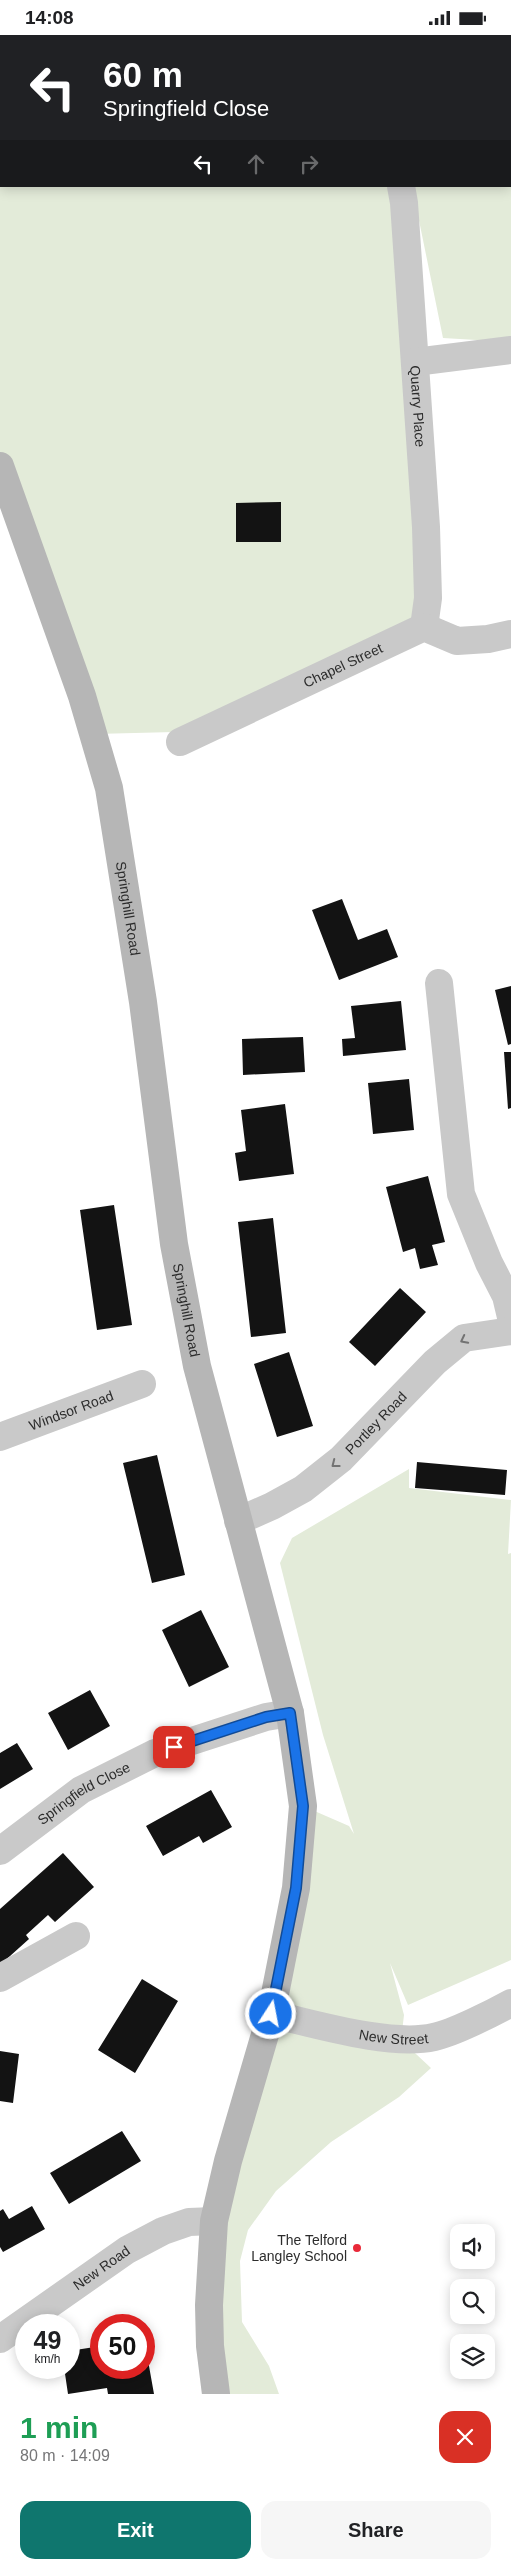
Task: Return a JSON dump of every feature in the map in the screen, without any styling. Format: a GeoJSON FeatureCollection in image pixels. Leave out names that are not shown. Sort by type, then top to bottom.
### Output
{"type":"FeatureCollection","features":[{"type":"Feature","properties":{"kind":"main road","name":"Springhill Road"},"geometry":{"type":"LineString","coordinates":[[0,466],[82,696],[109,788],[143,1003],[174,1244],[197,1366],[238,1521],[252,1565],[290,1713],[303,1806],[296,1888],[271,2014],[228,2161],[214,2221],[209,2305],[210,2346],[216,2394]]}},
{"type":"Feature","properties":{"kind":"street","name":"Quarry Place"},"geometry":{"type":"LineString","coordinates":[[401,187],[426,527],[428,598],[424,627]]}},
{"type":"Feature","properties":{"kind":"street"},"geometry":{"type":"LineString","coordinates":[[415,362],[511,350]]}},
{"type":"Feature","properties":{"kind":"street"},"geometry":{"type":"LineString","coordinates":[[424,627],[457,641],[488,639],[511,634]]}},
{"type":"Feature","properties":{"kind":"street","name":"Chapel Street"},"geometry":{"type":"LineString","coordinates":[[180,742],[424,627]]}},
{"type":"Feature","properties":{"kind":"street"},"geometry":{"type":"LineString","coordinates":[[439,983],[461,1194],[506,1296],[511,1317]]}},
{"type":"Feature","properties":{"kind":"street","name":"Portley Road"},"geometry":{"type":"LineString","coordinates":[[238,1521],[272,1507],[303,1489],[341,1459],[435,1363],[464,1338],[511,1331]]}},
{"type":"Feature","properties":{"kind":"street","name":"Windsor Road"},"geometry":{"type":"LineString","coordinates":[[0,1437],[142,1384]]}},
{"type":"Feature","properties":{"kind":"street","name":"Springfield Close"},"geometry":{"type":"LineString","coordinates":[[0,1851],[81,1790],[155,1753],[266,1717],[290,1713]]}},
{"type":"Feature","properties":{"kind":"street"},"geometry":{"type":"LineString","coordinates":[[0,1978],[76,1936]]}},
{"type":"Feature","properties":{"kind":"street","name":"New Street"},"geometry":{"type":"LineString","coordinates":[[271,2014],[352,2032],[401,2039],[434,2037],[511,2003]]}},
{"type":"Feature","properties":{"kind":"street","name":"New Road"},"geometry":{"type":"LineString","coordinates":[[0,2339],[127,2250],[163,2231],[188,2222],[214,2221]]}},
{"type":"Feature","properties":{"kind":"green space"},"geometry":{"type":"Polygon","coordinates":[[[0,187],[393,187],[407,356],[417,622],[174,732],[95,734],[0,466],[0,187]]]}},
{"type":"Feature","properties":{"kind":"green space"},"geometry":{"type":"Polygon","coordinates":[[[412,187],[511,187],[511,342],[443,338],[412,187]]]}},
{"type":"Feature","properties":{"kind":"green space"},"geometry":{"type":"Polygon","coordinates":[[[409,1469],[409,1488],[511,1500],[508,1554],[511,1553],[511,1960],[408,2005],[390,1963],[404,2015],[401,2040],[431,2068],[399,2097],[331,2142],[276,2191],[248,2230],[240,2261],[242,2322],[269,2366],[279,2394],[216,2394],[209,2305],[303,1806],[349,1826],[354,1834],[323,1735],[280,1563],[292,1538],[409,1469]]]}},
{"type":"Feature","properties":{"kind":"building"},"geometry":{"type":"Polygon","coordinates":[[[281,502],[281,542],[236,542],[236,503],[281,502]]]}},
{"type":"Feature","properties":{"kind":"building"},"geometry":{"type":"Polygon","coordinates":[[[342,899],[358,940],[387,929],[398,957],[339,980],[312,910],[342,899]]]}},
{"type":"Feature","properties":{"kind":"building"},"geometry":{"type":"Polygon","coordinates":[[[511,986],[511,1044],[508,1045],[495,990],[511,986]]]}},
{"type":"Feature","properties":{"kind":"building"},"geometry":{"type":"Polygon","coordinates":[[[401,1001],[406,1050],[343,1056],[342,1039],[355,1038],[351,1006],[401,1001]]]}},
{"type":"Feature","properties":{"kind":"building"},"geometry":{"type":"Polygon","coordinates":[[[303,1037],[305,1072],[243,1075],[242,1039],[303,1037]]]}},
{"type":"Feature","properties":{"kind":"building"},"geometry":{"type":"Polygon","coordinates":[[[504,1052],[511,1052],[511,1108],[508,1109],[504,1052]]]}},
{"type":"Feature","properties":{"kind":"building"},"geometry":{"type":"Polygon","coordinates":[[[409,1079],[414,1130],[373,1134],[368,1083],[409,1079]]]}},
{"type":"Feature","properties":{"kind":"building"},"geometry":{"type":"Polygon","coordinates":[[[285,1104],[294,1174],[239,1181],[235,1153],[246,1151],[241,1110],[285,1104]]]}},
{"type":"Feature","properties":{"kind":"building"},"geometry":{"type":"Polygon","coordinates":[[[428,1176],[445,1242],[432,1245],[438,1265],[420,1269],[415,1248],[403,1252],[386,1187],[428,1176]]]}},
{"type":"Feature","properties":{"kind":"building"},"geometry":{"type":"Polygon","coordinates":[[[114,1205],[132,1325],[97,1330],[80,1210],[114,1205]]]}},
{"type":"Feature","properties":{"kind":"building"},"geometry":{"type":"Polygon","coordinates":[[[273,1218],[286,1333],[251,1337],[238,1222],[273,1218]]]}},
{"type":"Feature","properties":{"kind":"building"},"geometry":{"type":"Polygon","coordinates":[[[400,1288],[426,1312],[375,1366],[349,1342],[400,1288]]]}},
{"type":"Feature","properties":{"kind":"building"},"geometry":{"type":"Polygon","coordinates":[[[289,1352],[313,1426],[277,1437],[254,1364],[289,1352]]]}},
{"type":"Feature","properties":{"kind":"building"},"geometry":{"type":"Polygon","coordinates":[[[157,1455],[185,1575],[152,1583],[123,1463],[157,1455]]]}},
{"type":"Feature","properties":{"kind":"building"},"geometry":{"type":"Polygon","coordinates":[[[417,1462],[507,1470],[505,1495],[415,1488],[417,1462]]]}},
{"type":"Feature","properties":{"kind":"building"},"geometry":{"type":"Polygon","coordinates":[[[201,1610],[229,1667],[189,1687],[162,1630],[201,1610]]]}},
{"type":"Feature","properties":{"kind":"building"},"geometry":{"type":"Polygon","coordinates":[[[90,1690],[110,1726],[68,1750],[48,1713],[90,1690]]]}},
{"type":"Feature","properties":{"kind":"building"},"geometry":{"type":"Polygon","coordinates":[[[17,1743],[33,1769],[0,1789],[0,1753],[17,1743]]]}},
{"type":"Feature","properties":{"kind":"building"},"geometry":{"type":"Polygon","coordinates":[[[211,1790],[232,1827],[203,1843],[199,1836],[163,1856],[146,1826],[211,1790]]]}},
{"type":"Feature","properties":{"kind":"building"},"geometry":{"type":"Polygon","coordinates":[[[63,1853],[94,1887],[55,1922],[48,1915],[26,1935],[29,1939],[0,1965],[0,1909],[63,1853]]]}},
{"type":"Feature","properties":{"kind":"building"},"geometry":{"type":"Polygon","coordinates":[[[142,1979],[178,2001],[135,2073],[98,2050],[142,1979]]]}},
{"type":"Feature","properties":{"kind":"building"},"geometry":{"type":"Polygon","coordinates":[[[0,2051],[19,2054],[13,2103],[0,2101],[0,2051]]]}},
{"type":"Feature","properties":{"kind":"building"},"geometry":{"type":"Polygon","coordinates":[[[122,2131],[141,2161],[69,2204],[50,2173],[122,2131]]]}},
{"type":"Feature","properties":{"kind":"building"},"geometry":{"type":"Polygon","coordinates":[[[32,2206],[45,2229],[3,2252],[0,2247],[0,2211],[3,2209],[9,2219],[32,2206]]]}},
{"type":"Feature","properties":{"kind":"building"},"geometry":{"type":"Polygon","coordinates":[[[90,2348],[90,2379],[151,2379],[154,2394],[108,2394],[107,2388],[68,2394],[66,2379],[80,2379],[80,2349],[90,2348]]]}},
{"type":"Feature","properties":{"kind":"place","name":"The Telford Langley School"},"geometry":{"type":"Point","coordinates":[357,2248]}},
{"type":"Feature","properties":{"kind":"route"},"geometry":{"type":"LineString","coordinates":[[174,1747],[266,1717],[290,1713],[303,1806],[296,1888],[271,2014]]}}]}
